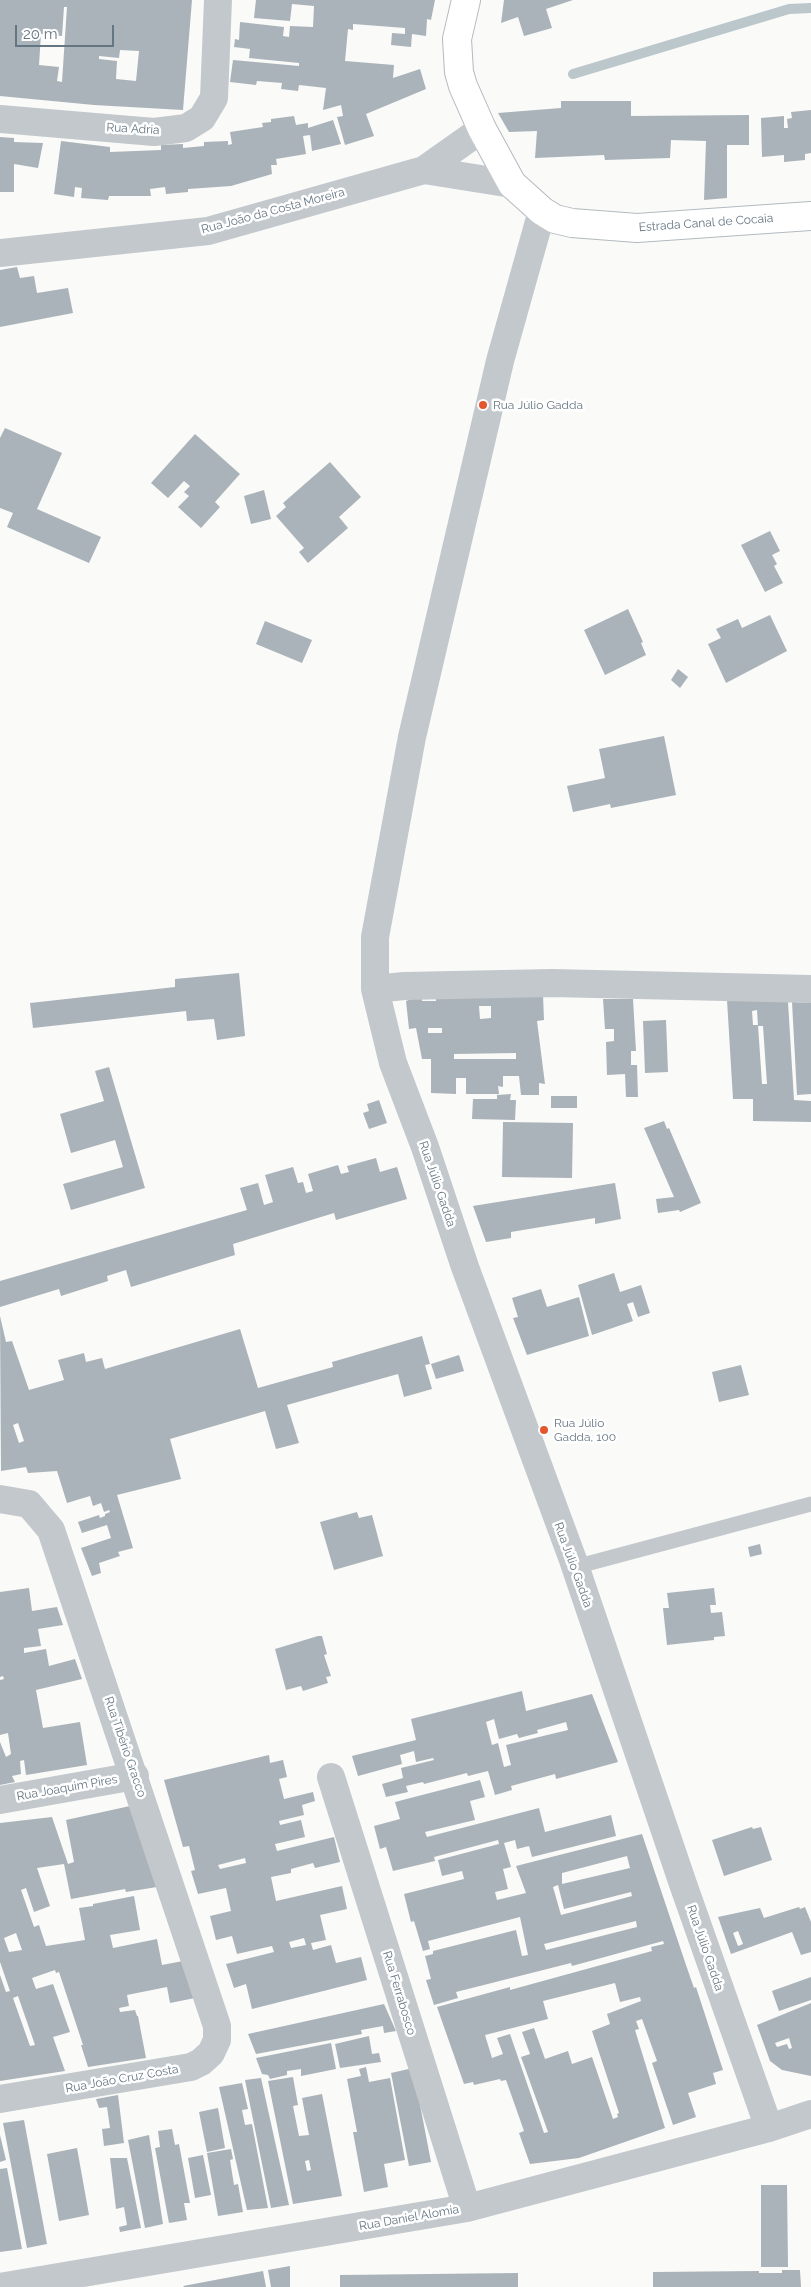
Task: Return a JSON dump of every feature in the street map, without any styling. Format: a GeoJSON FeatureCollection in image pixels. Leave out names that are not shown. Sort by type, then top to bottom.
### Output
{"type":"FeatureCollection","features":[{"type":"Feature","properties":{"kind":"main road","name":"Estrada Canal de Cocaia"},"geometry":{"type":"LineString","coordinates":[[466,0],[458,39],[459,72],[469,102],[512,184],[542,211],[555,219],[572,223],[637,228],[811,216]]}},
{"type":"Feature","properties":{"kind":"street","name":"Rua Adria"},"geometry":{"type":"LineString","coordinates":[[0,118],[154,132],[186,128],[202,118],[214,98],[218,0]]}},
{"type":"Feature","properties":{"kind":"street","name":"Rua João da Costa Moreira"},"geometry":{"type":"LineString","coordinates":[[0,253],[208,231],[424,170],[482,129]]}},
{"type":"Feature","properties":{"kind":"street","name":"Rua João da Costa Moreira"},"geometry":{"type":"LineString","coordinates":[[424,170],[512,184]]}},
{"type":"Feature","properties":{"kind":"street","name":"Rua Júlio Gadda"},"geometry":{"type":"LineString","coordinates":[[542,211],[500,361],[412,737],[375,937],[375,988],[393,1063],[425,1147],[465,1267],[575,1567],[682,1884],[769,2128]]}},
{"type":"Feature","properties":{"kind":"street"},"geometry":{"type":"LineString","coordinates":[[375,988],[552,983],[811,989]]}},
{"type":"Feature","properties":{"kind":"street","name":"Rua Tibério Gracco"},"geometry":{"type":"LineString","coordinates":[[0,1499],[29,1504],[51,1530],[217,2026]]}},
{"type":"Feature","properties":{"kind":"street","name":"Rua Joaquim Pires"},"geometry":{"type":"LineString","coordinates":[[0,1800],[134,1776]]}},
{"type":"Feature","properties":{"kind":"street","name":"Rua Ferrabosco"},"geometry":{"type":"LineString","coordinates":[[332,1778],[467,2208]]}},
{"type":"Feature","properties":{"kind":"street","name":"Rua João Cruz Costa"},"geometry":{"type":"LineString","coordinates":[[0,2099],[190,2067],[201,2062],[211,2053],[217,2040],[217,2026]]}},
{"type":"Feature","properties":{"kind":"street","name":"Rua Daniel Alomia"},"geometry":{"type":"LineString","coordinates":[[0,2287],[467,2208],[769,2128],[811,2114]]}},
{"type":"Feature","properties":{"kind":"lane"},"geometry":{"type":"LineString","coordinates":[[575,1567],[811,1504]]}},
{"type":"Feature","properties":{"kind":"building"},"geometry":{"type":"Polygon","coordinates":[[[0,0],[192,0],[183,110],[94,105],[0,96],[0,0]],[[64,7],[62,36],[41,34],[39,65],[59,67],[57,81],[62,82],[67,7],[64,7]],[[120,50],[119,58],[99,56],[99,59],[117,61],[116,79],[136,81],[139,51],[120,50]]]}},
{"type":"Feature","properties":{"kind":"building"},"geometry":{"type":"Polygon","coordinates":[[[256,0],[435,0],[431,20],[427,19],[426,36],[412,34],[411,47],[391,45],[392,33],[405,34],[405,28],[353,24],[353,30],[348,29],[345,61],[394,65],[393,78],[420,69],[426,89],[366,114],[374,136],[345,145],[337,117],[343,116],[341,105],[323,110],[326,88],[299,85],[298,91],[281,89],[282,83],[257,81],[256,85],[230,82],[233,60],[299,66],[299,63],[249,58],[250,49],[234,47],[235,39],[239,40],[240,22],[284,27],[283,36],[289,37],[290,26],[313,27],[314,6],[292,4],[290,21],[254,18],[256,0]]]}},
{"type":"Feature","properties":{"kind":"building"},"geometry":{"type":"Polygon","coordinates":[[[504,0],[573,0],[546,9],[552,28],[524,36],[518,17],[501,23],[504,0]]]}},
{"type":"Feature","properties":{"kind":"building"},"geometry":{"type":"Polygon","coordinates":[[[561,101],[631,101],[631,116],[749,115],[749,145],[727,145],[727,198],[704,200],[706,141],[671,140],[670,158],[605,160],[604,155],[535,158],[537,131],[509,132],[498,113],[561,108],[561,101]]]}},
{"type":"Feature","properties":{"kind":"building"},"geometry":{"type":"Polygon","coordinates":[[[811,110],[811,153],[805,154],[805,160],[784,162],[784,155],[762,157],[761,118],[784,116],[784,128],[788,128],[787,119],[792,118],[791,112],[811,110]]]}},
{"type":"Feature","properties":{"kind":"building"},"geometry":{"type":"Polygon","coordinates":[[[294,116],[296,125],[308,123],[308,128],[333,120],[341,144],[312,151],[310,135],[303,136],[306,154],[276,159],[277,165],[271,165],[272,174],[231,186],[188,189],[188,192],[166,194],[165,187],[150,189],[151,196],[109,196],[108,200],[81,198],[82,188],[75,187],[74,197],[54,194],[61,141],[110,147],[110,152],[161,150],[161,145],[183,144],[183,148],[204,146],[204,142],[228,141],[228,145],[232,144],[230,132],[263,127],[262,123],[271,122],[271,119],[294,116]]]}},
{"type":"Feature","properties":{"kind":"building"},"geometry":{"type":"Polygon","coordinates":[[[0,137],[14,138],[14,142],[43,143],[38,168],[14,164],[14,192],[0,192],[0,137]]]}},
{"type":"Feature","properties":{"kind":"building"},"geometry":{"type":"Polygon","coordinates":[[[17,267],[20,278],[34,276],[37,293],[68,288],[73,313],[0,327],[0,270],[17,267]]]}},
{"type":"Feature","properties":{"kind":"building"},"geometry":{"type":"Polygon","coordinates":[[[5,428],[62,453],[37,509],[101,537],[89,563],[7,527],[13,513],[0,508],[0,438],[5,428]]]}},
{"type":"Feature","properties":{"kind":"building"},"geometry":{"type":"Polygon","coordinates":[[[195,434],[240,474],[215,502],[220,507],[201,528],[178,507],[189,496],[184,492],[190,486],[184,481],[168,498],[151,483],[195,434]]]}},
{"type":"Feature","properties":{"kind":"building"},"geometry":{"type":"Polygon","coordinates":[[[330,462],[361,497],[339,517],[348,528],[308,563],[299,552],[304,548],[276,516],[286,507],[283,503],[330,462]]]}},
{"type":"Feature","properties":{"kind":"building"},"geometry":{"type":"Polygon","coordinates":[[[264,490],[271,519],[251,524],[244,496],[264,490]]]}},
{"type":"Feature","properties":{"kind":"building"},"geometry":{"type":"Polygon","coordinates":[[[770,531],[780,551],[772,555],[777,564],[774,566],[783,583],[765,592],[741,545],[770,531]]]}},
{"type":"Feature","properties":{"kind":"building"},"geometry":{"type":"Polygon","coordinates":[[[628,609],[643,642],[641,643],[646,655],[605,675],[584,630],[628,609]]]}},
{"type":"Feature","properties":{"kind":"building"},"geometry":{"type":"Polygon","coordinates":[[[770,615],[787,651],[726,683],[708,644],[721,638],[716,629],[738,619],[742,628],[770,615]]]}},
{"type":"Feature","properties":{"kind":"building"},"geometry":{"type":"Polygon","coordinates":[[[265,621],[312,640],[302,663],[256,644],[265,621]]]}},
{"type":"Feature","properties":{"kind":"building"},"geometry":{"type":"Polygon","coordinates":[[[678,669],[688,677],[680,688],[671,680],[678,669]]]}},
{"type":"Feature","properties":{"kind":"building"},"geometry":{"type":"Polygon","coordinates":[[[664,736],[676,795],[611,808],[610,804],[573,812],[567,786],[605,778],[599,749],[664,736]]]}},
{"type":"Feature","properties":{"kind":"building"},"geometry":{"type":"Polygon","coordinates":[[[239,973],[245,1036],[217,1040],[214,1019],[187,1021],[186,1011],[33,1028],[30,1003],[175,987],[175,979],[239,973]]]}},
{"type":"Feature","properties":{"kind":"building"},"geometry":{"type":"Polygon","coordinates":[[[543,995],[544,1020],[537,1021],[545,1084],[539,1083],[539,1095],[521,1095],[519,1076],[503,1076],[503,1087],[498,1086],[499,1094],[466,1094],[466,1078],[456,1078],[456,1094],[431,1093],[431,1059],[422,1059],[416,1028],[409,1029],[406,1001],[422,996],[422,1001],[436,1001],[436,996],[543,995]],[[479,1006],[480,1019],[491,1018],[491,1006],[479,1006]],[[428,1028],[428,1033],[442,1033],[442,1028],[428,1028]],[[516,1053],[454,1054],[454,1059],[516,1059],[516,1053]]]}},
{"type":"Feature","properties":{"kind":"building"},"geometry":{"type":"Polygon","coordinates":[[[603,999],[633,999],[636,1051],[631,1051],[631,1065],[637,1065],[638,1097],[626,1097],[625,1074],[607,1075],[606,1042],[614,1041],[614,1029],[605,1029],[603,999]]]}},
{"type":"Feature","properties":{"kind":"building"},"geometry":{"type":"Polygon","coordinates":[[[727,1000],[788,1002],[794,1100],[811,1101],[811,1122],[753,1121],[753,1099],[733,1099],[727,1000]],[[757,1010],[752,1011],[753,1025],[758,1025],[757,1010]],[[758,1026],[762,1084],[767,1084],[763,1026],[758,1026]]]}},
{"type":"Feature","properties":{"kind":"building"},"geometry":{"type":"Polygon","coordinates":[[[792,1002],[811,1003],[811,1094],[797,1095],[792,1002]]]}},
{"type":"Feature","properties":{"kind":"building"},"geometry":{"type":"Polygon","coordinates":[[[666,1020],[668,1072],[645,1073],[643,1021],[666,1020]]]}},
{"type":"Feature","properties":{"kind":"building"},"geometry":{"type":"Polygon","coordinates":[[[109,1067],[145,1188],[71,1210],[63,1184],[123,1167],[115,1140],[71,1153],[60,1114],[104,1101],[95,1071],[109,1067]]]}},
{"type":"Feature","properties":{"kind":"building"},"geometry":{"type":"Polygon","coordinates":[[[511,1094],[510,1100],[516,1100],[515,1120],[472,1119],[473,1099],[497,1099],[497,1095],[511,1094]]]}},
{"type":"Feature","properties":{"kind":"building"},"geometry":{"type":"Polygon","coordinates":[[[551,1096],[577,1096],[577,1108],[551,1108],[551,1096]]]}},
{"type":"Feature","properties":{"kind":"building"},"geometry":{"type":"Polygon","coordinates":[[[379,1100],[387,1123],[369,1129],[363,1113],[369,1111],[367,1104],[379,1100]]]}},
{"type":"Feature","properties":{"kind":"building"},"geometry":{"type":"Polygon","coordinates":[[[664,1121],[667,1129],[669,1128],[701,1203],[680,1212],[679,1210],[658,1213],[656,1199],[674,1197],[644,1128],[664,1121]]]}},
{"type":"Feature","properties":{"kind":"building"},"geometry":{"type":"Polygon","coordinates":[[[503,1122],[573,1123],[572,1178],[502,1177],[503,1122]]]}},
{"type":"Feature","properties":{"kind":"building"},"geometry":{"type":"Polygon","coordinates":[[[376,1158],[380,1172],[397,1167],[407,1199],[336,1220],[334,1213],[233,1244],[235,1255],[131,1287],[126,1270],[107,1276],[108,1281],[61,1296],[59,1289],[0,1307],[0,1281],[247,1210],[240,1188],[258,1183],[264,1205],[273,1202],[265,1175],[293,1167],[298,1183],[303,1182],[306,1193],[313,1191],[308,1174],[338,1165],[341,1174],[349,1172],[347,1166],[376,1158]]]}},
{"type":"Feature","properties":{"kind":"building"},"geometry":{"type":"Polygon","coordinates":[[[615,1183],[621,1219],[595,1224],[595,1218],[511,1232],[511,1238],[486,1242],[473,1206],[615,1183]]]}},
{"type":"Feature","properties":{"kind":"building"},"geometry":{"type":"Polygon","coordinates":[[[614,1273],[620,1292],[641,1285],[650,1313],[638,1317],[633,1302],[627,1304],[633,1321],[592,1335],[578,1285],[614,1273]]]}},
{"type":"Feature","properties":{"kind":"building"},"geometry":{"type":"Polygon","coordinates":[[[541,1289],[547,1307],[579,1297],[589,1336],[527,1355],[513,1318],[518,1317],[512,1298],[541,1289]]]}},
{"type":"Feature","properties":{"kind":"building"},"geometry":{"type":"Polygon","coordinates":[[[0,1316],[6,1342],[12,1341],[29,1390],[64,1380],[58,1360],[84,1353],[86,1362],[102,1358],[105,1369],[240,1329],[258,1388],[333,1367],[332,1362],[422,1336],[430,1364],[425,1365],[432,1389],[404,1397],[398,1374],[287,1405],[299,1443],[276,1449],[265,1411],[170,1439],[181,1479],[117,1495],[133,1548],[118,1552],[120,1556],[99,1563],[101,1573],[92,1576],[81,1548],[111,1538],[107,1525],[82,1533],[78,1522],[99,1515],[100,1518],[110,1512],[109,1510],[104,1512],[101,1503],[93,1506],[90,1496],[67,1503],[57,1471],[28,1473],[26,1467],[1,1471],[0,1316]],[[18,1423],[13,1425],[19,1443],[24,1441],[18,1423]]]}},
{"type":"Feature","properties":{"kind":"building"},"geometry":{"type":"Polygon","coordinates":[[[459,1355],[464,1371],[436,1379],[431,1364],[459,1355]]]}},
{"type":"Feature","properties":{"kind":"building"},"geometry":{"type":"Polygon","coordinates":[[[741,1365],[749,1395],[719,1402],[712,1372],[741,1365]]]}},
{"type":"Feature","properties":{"kind":"building"},"geometry":{"type":"Polygon","coordinates":[[[357,1512],[359,1518],[372,1515],[383,1556],[334,1570],[320,1522],[357,1512]]]}},
{"type":"Feature","properties":{"kind":"building"},"geometry":{"type":"Polygon","coordinates":[[[760,1544],[762,1554],[750,1557],[748,1547],[760,1544]]]}},
{"type":"Feature","properties":{"kind":"building"},"geometry":{"type":"Polygon","coordinates":[[[29,1588],[32,1611],[57,1607],[63,1625],[38,1629],[41,1646],[24,1648],[24,1653],[46,1649],[49,1666],[75,1659],[82,1679],[36,1690],[43,1728],[80,1722],[87,1765],[26,1775],[24,1760],[20,1761],[21,1774],[12,1776],[15,1782],[0,1785],[0,1742],[6,1757],[11,1754],[8,1733],[0,1735],[0,1680],[4,1679],[3,1676],[0,1677],[0,1592],[29,1588]]]}},
{"type":"Feature","properties":{"kind":"building"},"geometry":{"type":"Polygon","coordinates":[[[714,1588],[716,1605],[710,1605],[711,1613],[722,1612],[725,1636],[714,1637],[714,1640],[667,1645],[663,1608],[669,1608],[667,1593],[714,1588]]]}},
{"type":"Feature","properties":{"kind":"building"},"geometry":{"type":"Polygon","coordinates":[[[322,1636],[327,1654],[324,1655],[331,1676],[326,1677],[328,1683],[303,1691],[301,1686],[286,1690],[275,1649],[322,1636]]]}},
{"type":"Feature","properties":{"kind":"building"},"geometry":{"type":"Polygon","coordinates":[[[522,1691],[526,1711],[592,1694],[618,1762],[556,1779],[555,1774],[511,1786],[512,1790],[495,1795],[488,1771],[468,1776],[467,1773],[424,1784],[423,1782],[406,1786],[408,1792],[386,1797],[382,1784],[403,1778],[401,1768],[434,1760],[433,1758],[416,1762],[414,1751],[400,1755],[402,1764],[358,1776],[352,1756],[416,1740],[411,1719],[522,1691]],[[494,1719],[486,1722],[492,1745],[498,1743],[504,1767],[511,1765],[506,1745],[568,1730],[566,1722],[537,1730],[538,1733],[519,1738],[517,1734],[499,1739],[494,1719]]]}},
{"type":"Feature","properties":{"kind":"building"},"geometry":{"type":"Polygon","coordinates":[[[269,1755],[270,1763],[283,1760],[287,1777],[279,1779],[284,1799],[313,1792],[315,1801],[302,1805],[304,1815],[279,1821],[280,1825],[301,1820],[305,1837],[275,1844],[277,1851],[334,1837],[340,1862],[315,1868],[313,1863],[291,1869],[291,1873],[271,1877],[276,1901],[342,1886],[347,1909],[320,1915],[326,1940],[311,1943],[313,1950],[331,1945],[336,1963],[361,1957],[367,1980],[252,2009],[246,1984],[234,1988],[226,1964],[274,1952],[272,1946],[237,1954],[232,1936],[216,1940],[210,1916],[231,1911],[226,1888],[198,1894],[191,1871],[195,1870],[189,1846],[183,1847],[164,1780],[269,1755]],[[245,1858],[218,1865],[220,1869],[246,1863],[245,1858]],[[304,1938],[289,1942],[291,1948],[306,1945],[304,1938]]]}},
{"type":"Feature","properties":{"kind":"building"},"geometry":{"type":"Polygon","coordinates":[[[480,1780],[485,1797],[470,1801],[475,1820],[425,1832],[427,1837],[539,1808],[545,1832],[611,1815],[616,1836],[532,1857],[529,1846],[517,1849],[515,1840],[504,1843],[511,1867],[503,1869],[508,1889],[495,1892],[497,1900],[526,1893],[516,1866],[642,1834],[723,2070],[713,2073],[716,2084],[688,2093],[696,2117],[673,2125],[652,2063],[657,2061],[642,2019],[636,2021],[639,2029],[635,2030],[665,2128],[579,2158],[530,2164],[519,2133],[524,2131],[506,2080],[501,2081],[500,2079],[474,2085],[473,2082],[464,2084],[437,2007],[510,1987],[510,1990],[652,1951],[651,1947],[664,1944],[663,1941],[572,1966],[571,1963],[456,1992],[458,1998],[434,2005],[426,1980],[431,1979],[425,1956],[433,1954],[433,1951],[516,1930],[522,1956],[528,1955],[520,1917],[428,1941],[430,1949],[423,1951],[414,1921],[411,1922],[404,1894],[464,1879],[462,1871],[442,1876],[438,1860],[499,1844],[498,1840],[434,1857],[435,1861],[393,1871],[386,1847],[380,1849],[374,1826],[400,1819],[395,1802],[480,1780]],[[627,1856],[562,1873],[562,1884],[630,1868],[627,1856]],[[558,1885],[553,1887],[561,1915],[632,1896],[631,1892],[564,1909],[558,1885]],[[636,1921],[544,1944],[546,1950],[637,1927],[636,1921]],[[615,1983],[543,2001],[548,2019],[485,2035],[492,2058],[503,2054],[497,2038],[510,2034],[544,2133],[548,2132],[521,2057],[530,2054],[522,2032],[534,2028],[545,2059],[568,2051],[572,2064],[592,2057],[613,2119],[618,2117],[617,2114],[619,2113],[592,2031],[610,2024],[607,2014],[641,2001],[640,1997],[620,2002],[615,1983]]]}},
{"type":"Feature","properties":{"kind":"building"},"geometry":{"type":"Polygon","coordinates":[[[130,1806],[157,1887],[126,1892],[125,1889],[71,1899],[64,1864],[37,1868],[50,1906],[34,1912],[26,1888],[21,1890],[34,1927],[39,1925],[46,1946],[85,1940],[79,1908],[134,1896],[140,1930],[110,1935],[113,1948],[157,1939],[162,1965],[183,1961],[195,1998],[170,2003],[167,1987],[127,1995],[129,2006],[119,2008],[120,2012],[135,2010],[138,2016],[146,2058],[88,2067],[81,2045],[83,2045],[59,1972],[56,1973],[55,1970],[32,1978],[36,1989],[53,1984],[70,2032],[53,2037],[65,2071],[0,2081],[0,1975],[6,1992],[10,1991],[0,1962],[0,1823],[52,1817],[68,1864],[74,1862],[66,1820],[130,1806]],[[16,1933],[4,1938],[9,1952],[22,1950],[16,1933]],[[18,1996],[13,1998],[30,2046],[35,2045],[18,1996]]]}},
{"type":"Feature","properties":{"kind":"building"},"geometry":{"type":"Polygon","coordinates":[[[752,1827],[753,1829],[761,1827],[772,1860],[724,1876],[712,1840],[752,1827]]]}},
{"type":"Feature","properties":{"kind":"building"},"geometry":{"type":"Polygon","coordinates":[[[799,1907],[800,1909],[805,1907],[811,1922],[811,1952],[801,1955],[792,1932],[731,1954],[718,1917],[760,1908],[764,1918],[799,1907]],[[738,1931],[733,1933],[738,1946],[743,1944],[738,1931]]]}},
{"type":"Feature","properties":{"kind":"building"},"geometry":{"type":"Polygon","coordinates":[[[811,1977],[811,2000],[779,2011],[772,1991],[811,1977]]]}},
{"type":"Feature","properties":{"kind":"building"},"geometry":{"type":"Polygon","coordinates":[[[811,2003],[811,2076],[782,2070],[770,2061],[757,2025],[811,2003]],[[789,2038],[775,2043],[777,2047],[787,2044],[789,2049],[792,2048],[789,2038]]]}},
{"type":"Feature","properties":{"kind":"building"},"geometry":{"type":"Polygon","coordinates":[[[384,2004],[396,2031],[384,2033],[383,2026],[361,2030],[362,2034],[256,2054],[248,2034],[384,2004]]]}},
{"type":"Feature","properties":{"kind":"building"},"geometry":{"type":"Polygon","coordinates":[[[369,2036],[372,2054],[379,2053],[381,2062],[340,2068],[335,2044],[369,2036]]]}},
{"type":"Feature","properties":{"kind":"building"},"geometry":{"type":"Polygon","coordinates":[[[331,2043],[336,2069],[301,2076],[301,2069],[287,2071],[287,2075],[270,2079],[268,2075],[262,2074],[256,2058],[331,2043]]]}},
{"type":"Feature","properties":{"kind":"building"},"geometry":{"type":"Polygon","coordinates":[[[366,2067],[369,2082],[390,2078],[405,2160],[384,2164],[388,2187],[364,2192],[353,2132],[357,2132],[347,2079],[361,2076],[359,2069],[366,2067]]]}},
{"type":"Feature","properties":{"kind":"building"},"geometry":{"type":"Polygon","coordinates":[[[413,2068],[431,2162],[409,2166],[391,2073],[413,2068]]]}},
{"type":"Feature","properties":{"kind":"building"},"geometry":{"type":"Polygon","coordinates":[[[293,2077],[298,2105],[293,2106],[299,2136],[309,2135],[302,2098],[322,2094],[342,2196],[293,2204],[268,2081],[293,2077]],[[309,2160],[305,2161],[307,2171],[311,2170],[309,2160]]]}},
{"type":"Feature","properties":{"kind":"building"},"geometry":{"type":"Polygon","coordinates":[[[261,2078],[289,2205],[271,2208],[245,2080],[261,2078]]]}},
{"type":"Feature","properties":{"kind":"building"},"geometry":{"type":"Polygon","coordinates":[[[242,2083],[248,2109],[242,2110],[245,2125],[252,2124],[268,2208],[247,2210],[219,2087],[242,2083]]]}},
{"type":"Feature","properties":{"kind":"building"},"geometry":{"type":"Polygon","coordinates":[[[118,2095],[124,2143],[104,2146],[102,2129],[110,2128],[107,2107],[99,2108],[96,2099],[118,2095]]]}},
{"type":"Feature","properties":{"kind":"building"},"geometry":{"type":"Polygon","coordinates":[[[218,2108],[225,2148],[207,2152],[199,2112],[218,2108]]]}},
{"type":"Feature","properties":{"kind":"building"},"geometry":{"type":"Polygon","coordinates":[[[24,2120],[47,2244],[27,2248],[3,2123],[24,2120]]]}},
{"type":"Feature","properties":{"kind":"building"},"geometry":{"type":"Polygon","coordinates":[[[172,2129],[175,2145],[179,2144],[190,2203],[184,2203],[187,2220],[169,2223],[155,2148],[160,2147],[158,2131],[172,2129]]]}},
{"type":"Feature","properties":{"kind":"building"},"geometry":{"type":"Polygon","coordinates":[[[0,2135],[6,2160],[0,2162],[0,2135]]]}},
{"type":"Feature","properties":{"kind":"building"},"geometry":{"type":"Polygon","coordinates":[[[149,2135],[163,2224],[145,2228],[128,2140],[149,2135]]]}},
{"type":"Feature","properties":{"kind":"building"},"geometry":{"type":"Polygon","coordinates":[[[77,2148],[89,2215],[59,2221],[47,2154],[77,2148]]]}},
{"type":"Feature","properties":{"kind":"building"},"geometry":{"type":"Polygon","coordinates":[[[231,2149],[233,2159],[230,2160],[234,2185],[238,2184],[243,2212],[218,2216],[207,2153],[231,2149]]]}},
{"type":"Feature","properties":{"kind":"building"},"geometry":{"type":"Polygon","coordinates":[[[203,2155],[211,2195],[195,2198],[188,2158],[203,2155]]]}},
{"type":"Feature","properties":{"kind":"building"},"geometry":{"type":"Polygon","coordinates":[[[110,2158],[127,2158],[141,2228],[120,2232],[119,2227],[127,2225],[124,2207],[116,2209],[110,2158]]]}},
{"type":"Feature","properties":{"kind":"building"},"geometry":{"type":"Polygon","coordinates":[[[7,2168],[22,2249],[0,2252],[0,2169],[7,2168]]]}},
{"type":"Feature","properties":{"kind":"building"},"geometry":{"type":"Polygon","coordinates":[[[761,2185],[787,2185],[788,2267],[761,2267],[761,2185]]]}},
{"type":"Feature","properties":{"kind":"building"},"geometry":{"type":"Polygon","coordinates":[[[290,2266],[290,2287],[271,2287],[268,2270],[290,2266]]]}},
{"type":"Feature","properties":{"kind":"building"},"geometry":{"type":"Polygon","coordinates":[[[782,2270],[800,2270],[801,2287],[653,2287],[653,2272],[759,2271],[759,2273],[782,2273],[782,2270]]]}},
{"type":"Feature","properties":{"kind":"building"},"geometry":{"type":"Polygon","coordinates":[[[263,2271],[266,2287],[183,2286],[263,2271]]]}},
{"type":"Feature","properties":{"kind":"building"},"geometry":{"type":"Polygon","coordinates":[[[518,2273],[518,2287],[340,2287],[340,2275],[518,2273]]]}},
{"type":"Feature","properties":{"kind":"waterway"},"geometry":{"type":"LineString","coordinates":[[573,74],[789,9],[811,8]]}},
{"type":"Feature","properties":{"kind":"place","name":"Rua Júlio Gadda"},"geometry":{"type":"Point","coordinates":[483,405]}},
{"type":"Feature","properties":{"kind":"place","name":"Rua Júlio Gadda, 100"},"geometry":{"type":"Point","coordinates":[544,1430]}}]}
